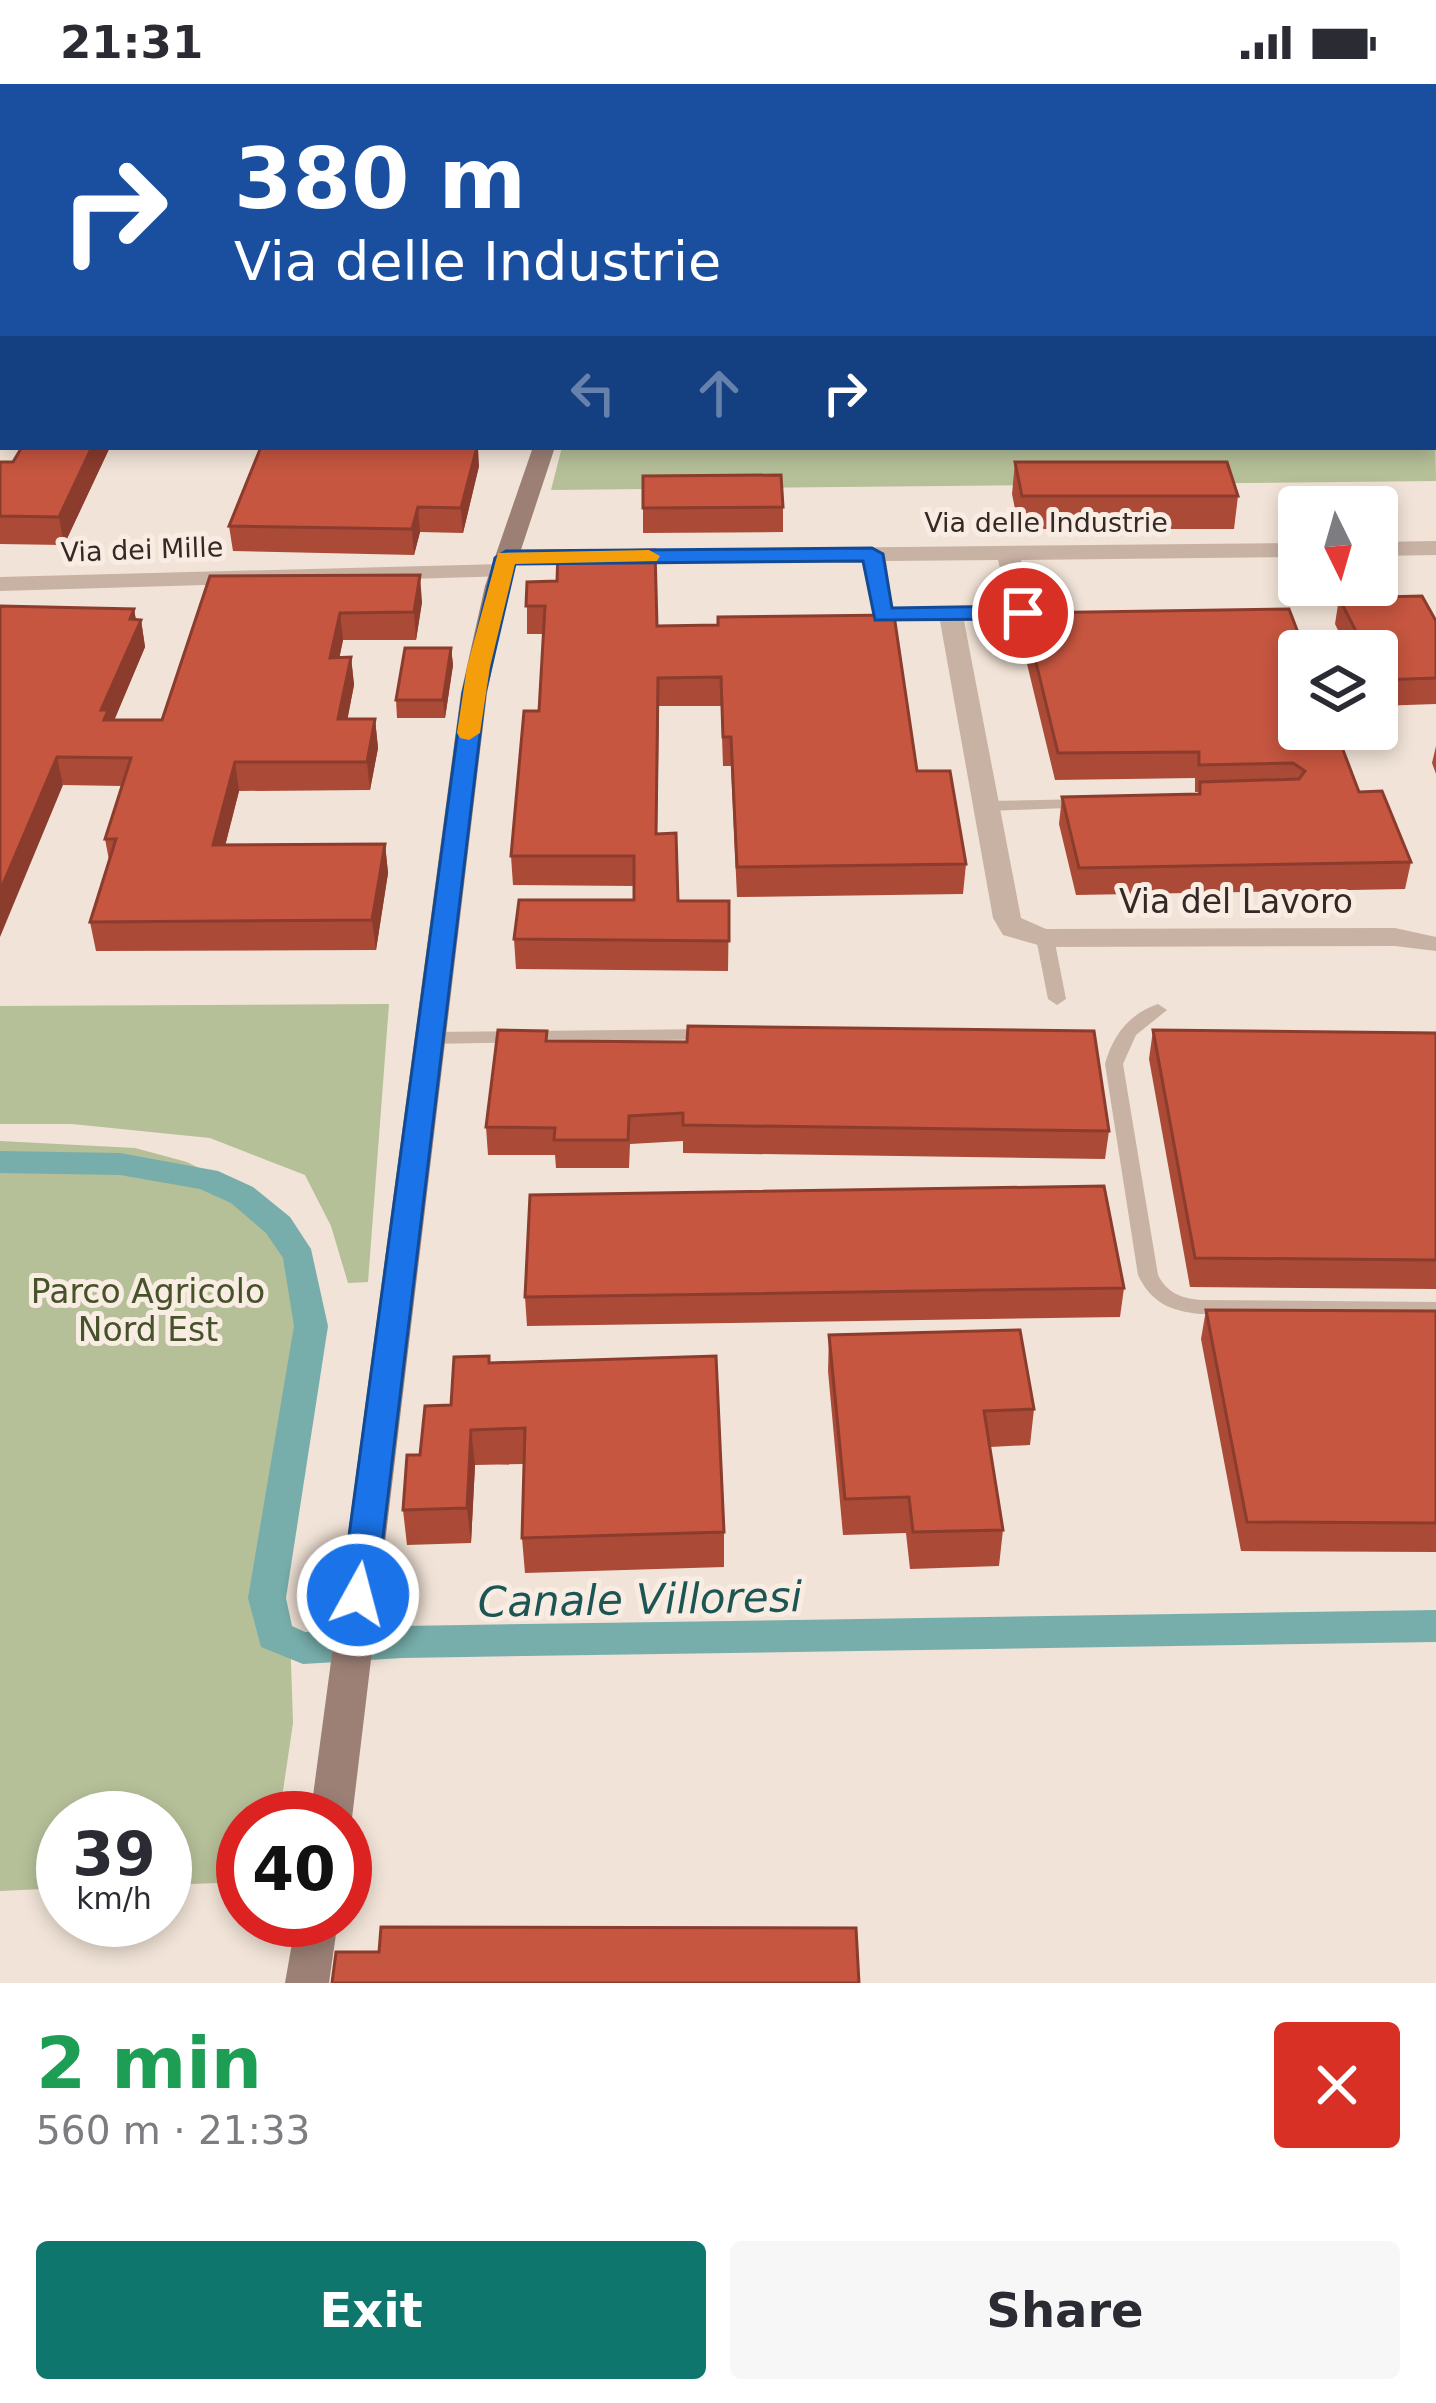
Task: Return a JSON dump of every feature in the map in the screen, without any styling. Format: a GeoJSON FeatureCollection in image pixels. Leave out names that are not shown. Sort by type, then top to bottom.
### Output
{"type":"FeatureCollection","features":[{"type":"Feature","properties":{"kind":"street"},"geometry":{"type":"LineString","coordinates":[[334,1791],[474,693],[504,564],[543,450]]}},
{"type":"Feature","properties":{"kind":"street"},"geometry":{"type":"LineString","coordinates":[[1398,549],[1436,548]]}},
{"type":"Feature","properties":{"kind":"street","name":"Via delle Industrie"},"geometry":{"type":"LineString","coordinates":[[504,564],[1278,550]]}},
{"type":"Feature","properties":{"kind":"street"},"geometry":{"type":"LineString","coordinates":[[872,554],[882,615],[1023,613],[1008,553]]}},
{"type":"Feature","properties":{"kind":"street","name":"Via dei Mille"},"geometry":{"type":"LineString","coordinates":[[0,584],[504,564]]}},
{"type":"Feature","properties":{"kind":"street"},"geometry":{"type":"LineString","coordinates":[[951,614],[1007,918],[1021,933],[1045,938]]}},
{"type":"Feature","properties":{"kind":"street","name":"Via del Lavoro"},"geometry":{"type":"LineString","coordinates":[[1045,938],[1395,937],[1431,947]]}},
{"type":"Feature","properties":{"kind":"street"},"geometry":{"type":"LineString","coordinates":[[307,1983],[313,1947]]}},
{"type":"Feature","properties":{"kind":"lane"},"geometry":{"type":"LineString","coordinates":[[989,806],[1104,803]]}},
{"type":"Feature","properties":{"kind":"lane"},"geometry":{"type":"LineString","coordinates":[[1045,938],[1057,999]]}},
{"type":"Feature","properties":{"kind":"lane"},"geometry":{"type":"LineString","coordinates":[[1158,1010],[1139,1019],[1114,1064],[1148,1276],[1158,1292],[1176,1303],[1200,1306],[1436,1309]]}},
{"type":"Feature","properties":{"kind":"lane"},"geometry":{"type":"LineString","coordinates":[[429,1038],[722,1035]]}},
{"type":"Feature","properties":{"kind":"green space"},"geometry":{"type":"Polygon","coordinates":[[[561,450],[1435,450],[1436,481],[551,490],[561,450]]]}},
{"type":"Feature","properties":{"kind":"green space"},"geometry":{"type":"Polygon","coordinates":[[[389,1004],[368,1282],[348,1283],[331,1226],[305,1175],[210,1138],[72,1124],[0,1124],[0,1006],[389,1004]]]}},
{"type":"Feature","properties":{"kind":"green space","name":"Parco Agricolo Nord Est"},"geometry":{"type":"Polygon","coordinates":[[[0,1141],[135,1148],[187,1162],[232,1185],[264,1212],[290,1247],[298,1299],[267,1600],[270,1620],[290,1633],[293,1723],[283,1791],[216,1791],[216,1883],[192,1884],[192,1791],[36,1791],[36,1889],[0,1891],[0,1141]]]}},
{"type":"Feature","properties":{"kind":"building"},"geometry":{"type":"Polygon","coordinates":[[[20,450],[91,450],[59,517],[0,516],[0,462],[13,462],[20,450]]]}},
{"type":"Feature","properties":{"kind":"building"},"geometry":{"type":"Polygon","coordinates":[[[260,450],[476,450],[461,508],[418,507],[412,529],[229,526],[260,450]]]}},
{"type":"Feature","properties":{"kind":"building"},"geometry":{"type":"Polygon","coordinates":[[[1015,462],[1227,462],[1238,496],[1022,496],[1015,462]]]}},
{"type":"Feature","properties":{"kind":"building"},"geometry":{"type":"Polygon","coordinates":[[[781,475],[783,507],[643,508],[643,476],[781,475]]]}},
{"type":"Feature","properties":{"kind":"building"},"geometry":{"type":"Polygon","coordinates":[[[655,550],[657,626],[718,625],[718,617],[894,615],[917,771],[950,771],[966,864],[737,867],[731,737],[723,737],[721,677],[658,678],[656,834],[676,833],[678,901],[729,901],[729,941],[514,939],[519,900],[634,900],[634,856],[511,856],[524,711],[539,711],[545,606],[526,606],[527,582],[557,581],[558,552],[655,550]]]}},
{"type":"Feature","properties":{"kind":"building"},"geometry":{"type":"Polygon","coordinates":[[[420,575],[414,612],[340,613],[330,658],[351,657],[338,719],[375,719],[367,762],[235,762],[213,845],[385,844],[372,920],[90,922],[116,839],[105,839],[131,758],[57,757],[0,891],[0,606],[134,609],[130,619],[141,620],[101,710],[108,710],[104,720],[162,720],[210,576],[420,575]]]}},
{"type":"Feature","properties":{"kind":"building"},"geometry":{"type":"Polygon","coordinates":[[[1422,596],[1436,621],[1436,678],[1398,679],[1398,630],[1355,630],[1343,606],[1398,606],[1398,597],[1422,596]]]}},
{"type":"Feature","properties":{"kind":"building"},"geometry":{"type":"Polygon","coordinates":[[[1289,609],[1297,630],[1278,630],[1278,750],[1343,750],[1359,792],[1382,791],[1411,862],[1079,868],[1062,797],[1200,794],[1200,782],[1299,779],[1305,771],[1293,763],[1199,765],[1199,752],[1058,753],[1024,613],[1289,609]]]}},
{"type":"Feature","properties":{"kind":"building"},"geometry":{"type":"Polygon","coordinates":[[[405,648],[451,648],[443,700],[396,700],[405,648]]]}},
{"type":"Feature","properties":{"kind":"building"},"geometry":{"type":"Polygon","coordinates":[[[688,1026],[1094,1031],[1109,1131],[683,1125],[683,1113],[629,1116],[628,1140],[554,1140],[555,1128],[486,1127],[498,1030],[547,1031],[546,1041],[687,1042],[688,1026]]]}},
{"type":"Feature","properties":{"kind":"building"},"geometry":{"type":"Polygon","coordinates":[[[1153,1030],[1436,1033],[1436,1260],[1195,1258],[1153,1030]]]}},
{"type":"Feature","properties":{"kind":"building"},"geometry":{"type":"Polygon","coordinates":[[[1104,1186],[1124,1288],[525,1297],[530,1195],[1104,1186]]]}},
{"type":"Feature","properties":{"kind":"building"},"geometry":{"type":"Polygon","coordinates":[[[1206,1310],[1436,1311],[1436,1523],[1247,1522],[1206,1310]]]}},
{"type":"Feature","properties":{"kind":"building"},"geometry":{"type":"Polygon","coordinates":[[[1020,1330],[1034,1409],[984,1411],[1003,1530],[913,1532],[909,1497],[845,1499],[829,1335],[1020,1330]]]}},
{"type":"Feature","properties":{"kind":"building"},"geometry":{"type":"Polygon","coordinates":[[[489,1356],[489,1363],[716,1356],[724,1532],[522,1538],[525,1428],[471,1430],[467,1508],[403,1510],[407,1455],[420,1455],[425,1406],[451,1405],[454,1357],[489,1356]]]}},
{"type":"Feature","properties":{"kind":"building"},"geometry":{"type":"Polygon","coordinates":[[[381,1927],[856,1928],[859,1983],[332,1983],[336,1952],[379,1952],[381,1927]]]}},
{"type":"Feature","properties":{"kind":"waterway","name":"Canale Villoresi"},"geometry":{"type":"LineString","coordinates":[[0,1162],[120,1164],[207,1179],[242,1195],[278,1225],[299,1257],[311,1326],[267,1598],[275,1636],[303,1648],[402,1642],[1436,1626]]}},
{"type":"Feature","properties":{"kind":"slow traffic"},"geometry":{"type":"LineString","coordinates":[[469,733],[478,667],[506,558],[649,556]]}},
{"type":"Feature","properties":{"kind":"route"},"geometry":{"type":"LineString","coordinates":[[358,1595],[474,693],[506,558],[872,554],[882,615],[1023,613]]}}]}
